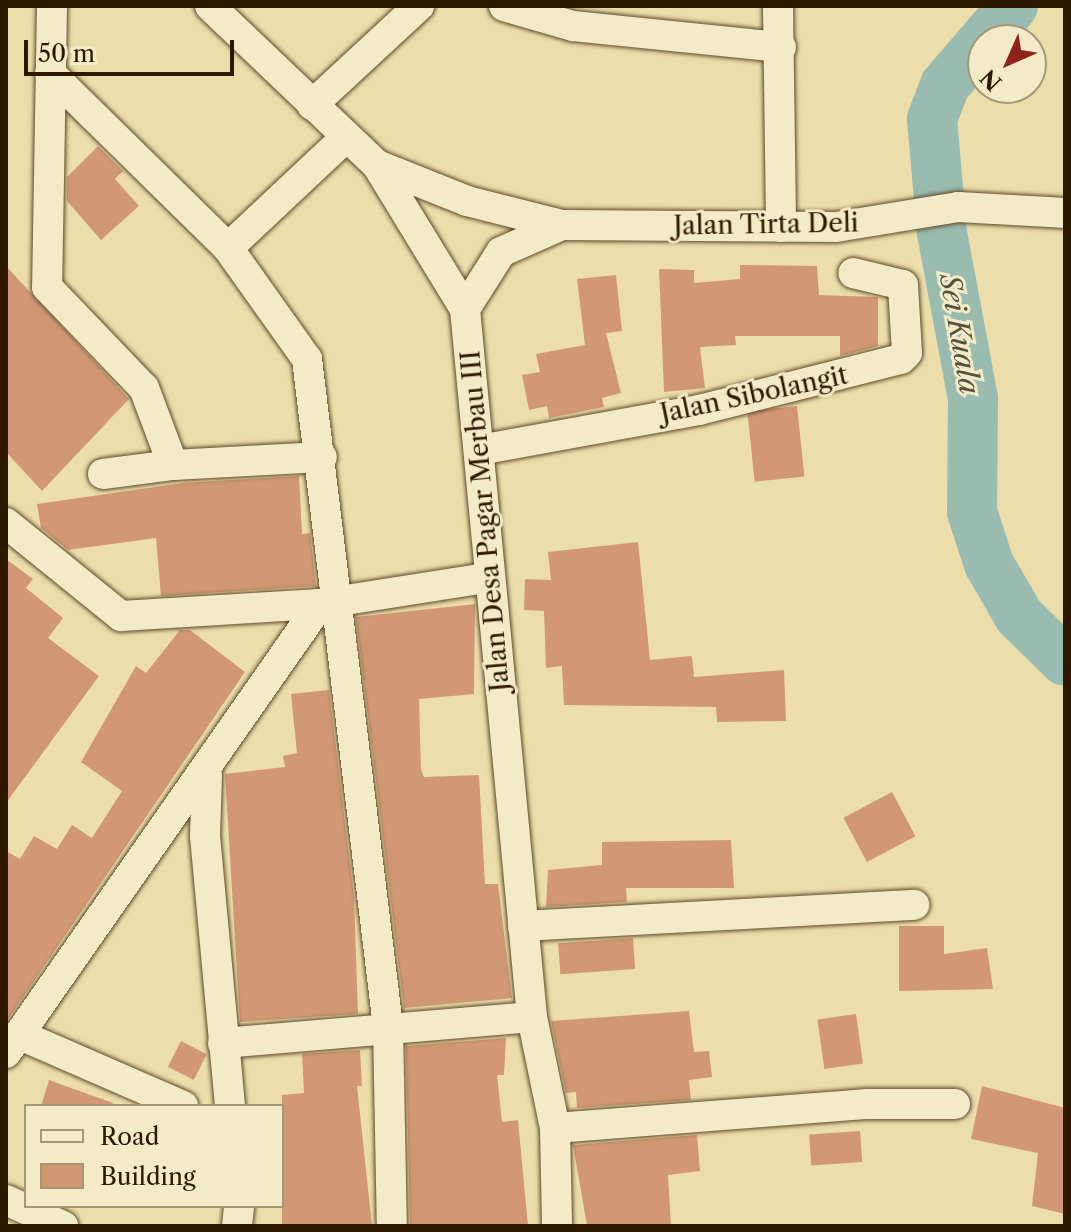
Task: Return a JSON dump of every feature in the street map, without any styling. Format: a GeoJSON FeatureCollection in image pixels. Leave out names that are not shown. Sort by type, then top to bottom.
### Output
{"type":"FeatureCollection","features":[{"type":"Feature","properties":{"kind":"street"},"geometry":{"type":"LineString","coordinates":[[52,6],[42,273],[57,302],[144,388],[173,465]]}},
{"type":"Feature","properties":{"kind":"street","name":"Jalan Desa Pagar Merbau III"},"geometry":{"type":"LineString","coordinates":[[210,6],[345,138],[377,165],[465,309],[479,450],[486,578],[532,1017],[555,1128],[557,1226]]}},
{"type":"Feature","properties":{"kind":"street"},"geometry":{"type":"LineString","coordinates":[[312,105],[419,6]]}},
{"type":"Feature","properties":{"kind":"street"},"geometry":{"type":"LineString","coordinates":[[504,6],[573,26],[781,47]]}},
{"type":"Feature","properties":{"kind":"street"},"geometry":{"type":"LineString","coordinates":[[778,6],[781,47],[781,227]]}},
{"type":"Feature","properties":{"kind":"street"},"geometry":{"type":"LineString","coordinates":[[50,73],[228,248],[307,359],[322,457],[329,601],[388,1026],[392,1226]]}},
{"type":"Feature","properties":{"kind":"street"},"geometry":{"type":"LineString","coordinates":[[228,248],[345,138]]}},
{"type":"Feature","properties":{"kind":"street","name":"Jalan Tirta Deli"},"geometry":{"type":"LineString","coordinates":[[377,165],[467,201],[562,225],[781,227],[874,223],[958,207],[1065,213]]}},
{"type":"Feature","properties":{"kind":"street","name":"Jalan Sibolangit"},"geometry":{"type":"LineString","coordinates":[[479,450],[699,410],[901,359],[907,353],[903,285],[863,274],[874,223]]}},
{"type":"Feature","properties":{"kind":"street","name":"Jalan Tirta Deli"},"geometry":{"type":"LineString","coordinates":[[465,309],[501,252],[562,225]]}},
{"type":"Feature","properties":{"kind":"street"},"geometry":{"type":"LineString","coordinates":[[103,474],[173,465],[322,457]]}},
{"type":"Feature","properties":{"kind":"street"},"geometry":{"type":"LineString","coordinates":[[6,523],[121,616],[329,601],[486,578]]}},
{"type":"Feature","properties":{"kind":"street"},"geometry":{"type":"LineString","coordinates":[[178,1104],[13,1044],[329,601]]}},
{"type":"Feature","properties":{"kind":"street"},"geometry":{"type":"LineString","coordinates":[[207,775],[223,1043],[230,1104]]}},
{"type":"Feature","properties":{"kind":"street"},"geometry":{"type":"LineString","coordinates":[[523,926],[914,905]]}},
{"type":"Feature","properties":{"kind":"street"},"geometry":{"type":"LineString","coordinates":[[223,1043],[388,1026],[532,1017]]}},
{"type":"Feature","properties":{"kind":"street"},"geometry":{"type":"LineString","coordinates":[[555,1128],[868,1104],[955,1104]]}},
{"type":"Feature","properties":{"kind":"street"},"geometry":{"type":"LineString","coordinates":[[6,1200],[63,1226]]}},
{"type":"Feature","properties":{"kind":"building"},"geometry":{"type":"Polygon","coordinates":[[[98,146],[123,171],[115,179],[139,206],[101,240],[67,201],[67,177],[98,146]]]}},
{"type":"Feature","properties":{"kind":"building"},"geometry":{"type":"Polygon","coordinates":[[[740,265],[817,266],[819,295],[878,297],[878,346],[840,356],[840,336],[735,336],[736,345],[700,347],[705,388],[664,392],[659,269],[694,270],[694,283],[740,279],[740,265]]]}},
{"type":"Feature","properties":{"kind":"building"},"geometry":{"type":"Polygon","coordinates":[[[6,266],[129,399],[42,491],[6,452],[6,266]]]}},
{"type":"Feature","properties":{"kind":"building"},"geometry":{"type":"Polygon","coordinates":[[[616,275],[622,331],[606,333],[621,393],[602,398],[604,407],[549,418],[547,406],[529,410],[522,375],[540,372],[536,354],[585,345],[577,279],[616,275]]]}},
{"type":"Feature","properties":{"kind":"building"},"geometry":{"type":"Polygon","coordinates":[[[797,406],[804,477],[755,482],[747,411],[797,406]]]}},
{"type":"Feature","properties":{"kind":"building"},"geometry":{"type":"Polygon","coordinates":[[[299,476],[302,534],[310,533],[316,586],[161,596],[156,538],[68,550],[41,528],[37,504],[183,483],[299,476]]]}},
{"type":"Feature","properties":{"kind":"building"},"geometry":{"type":"Polygon","coordinates":[[[638,542],[650,660],[692,656],[694,677],[784,670],[786,721],[717,722],[716,707],[564,705],[562,666],[546,668],[544,611],[524,610],[525,579],[551,580],[548,552],[638,542]]]}},
{"type":"Feature","properties":{"kind":"building"},"geometry":{"type":"Polygon","coordinates":[[[6,559],[33,579],[26,588],[63,618],[48,638],[99,676],[6,803],[6,559]]]}},
{"type":"Feature","properties":{"kind":"building"},"geometry":{"type":"Polygon","coordinates":[[[475,604],[474,694],[419,699],[421,770],[424,777],[479,775],[485,884],[498,884],[512,998],[404,1008],[356,617],[475,604]]]}},
{"type":"Feature","properties":{"kind":"building"},"geometry":{"type":"Polygon","coordinates":[[[180,630],[190,630],[245,672],[6,1022],[6,851],[20,859],[34,836],[57,849],[72,825],[92,838],[122,791],[81,762],[136,666],[146,673],[180,630]]]}},
{"type":"Feature","properties":{"kind":"building"},"geometry":{"type":"Polygon","coordinates":[[[329,690],[354,897],[358,1014],[240,1022],[225,774],[285,767],[283,756],[297,753],[291,694],[329,690]]]}},
{"type":"Feature","properties":{"kind":"building"},"geometry":{"type":"Polygon","coordinates":[[[892,792],[915,836],[867,862],[843,818],[892,792]]]}},
{"type":"Feature","properties":{"kind":"building"},"geometry":{"type":"Polygon","coordinates":[[[731,840],[734,888],[626,888],[627,902],[546,907],[548,870],[602,865],[602,842],[731,840]]]}},
{"type":"Feature","properties":{"kind":"building"},"geometry":{"type":"Polygon","coordinates":[[[899,926],[944,926],[944,954],[987,948],[993,989],[899,991],[899,926]]]}},
{"type":"Feature","properties":{"kind":"building"},"geometry":{"type":"Polygon","coordinates":[[[633,938],[635,969],[560,974],[558,943],[633,938]]]}},
{"type":"Feature","properties":{"kind":"building"},"geometry":{"type":"Polygon","coordinates":[[[689,1011],[694,1052],[709,1051],[712,1077],[689,1080],[691,1100],[577,1108],[576,1092],[566,1093],[551,1021],[689,1011]]]}},
{"type":"Feature","properties":{"kind":"building"},"geometry":{"type":"Polygon","coordinates":[[[856,1014],[863,1064],[824,1069],[817,1019],[856,1014]]]}},
{"type":"Feature","properties":{"kind":"building"},"geometry":{"type":"Polygon","coordinates":[[[506,1038],[504,1075],[497,1075],[502,1122],[518,1120],[528,1226],[410,1226],[406,1046],[506,1038]]]}},
{"type":"Feature","properties":{"kind":"building"},"geometry":{"type":"Polygon","coordinates":[[[181,1041],[207,1054],[194,1080],[168,1067],[181,1041]]]}},
{"type":"Feature","properties":{"kind":"building"},"geometry":{"type":"Polygon","coordinates":[[[360,1050],[362,1086],[357,1086],[372,1226],[282,1226],[282,1095],[304,1093],[302,1054],[360,1050]]]}},
{"type":"Feature","properties":{"kind":"building"},"geometry":{"type":"Polygon","coordinates":[[[49,1080],[113,1103],[113,1104],[42,1104],[49,1080]]]}},
{"type":"Feature","properties":{"kind":"building"},"geometry":{"type":"Polygon","coordinates":[[[982,1086],[1065,1108],[1065,1214],[1032,1206],[1038,1153],[971,1139],[982,1086]]]}},
{"type":"Feature","properties":{"kind":"building"},"geometry":{"type":"Polygon","coordinates":[[[860,1131],[862,1162],[811,1165],[809,1135],[860,1131]]]}},
{"type":"Feature","properties":{"kind":"building"},"geometry":{"type":"Polygon","coordinates":[[[697,1135],[700,1171],[668,1175],[671,1226],[587,1226],[573,1145],[697,1135]]]}},
{"type":"Feature","properties":{"kind":"waterway","name":"Sei Kuala"},"geometry":{"type":"LineString","coordinates":[[1013,6],[945,85],[932,119],[942,233],[973,399],[972,512],[989,564],[1019,616],[1065,661]]}}]}
